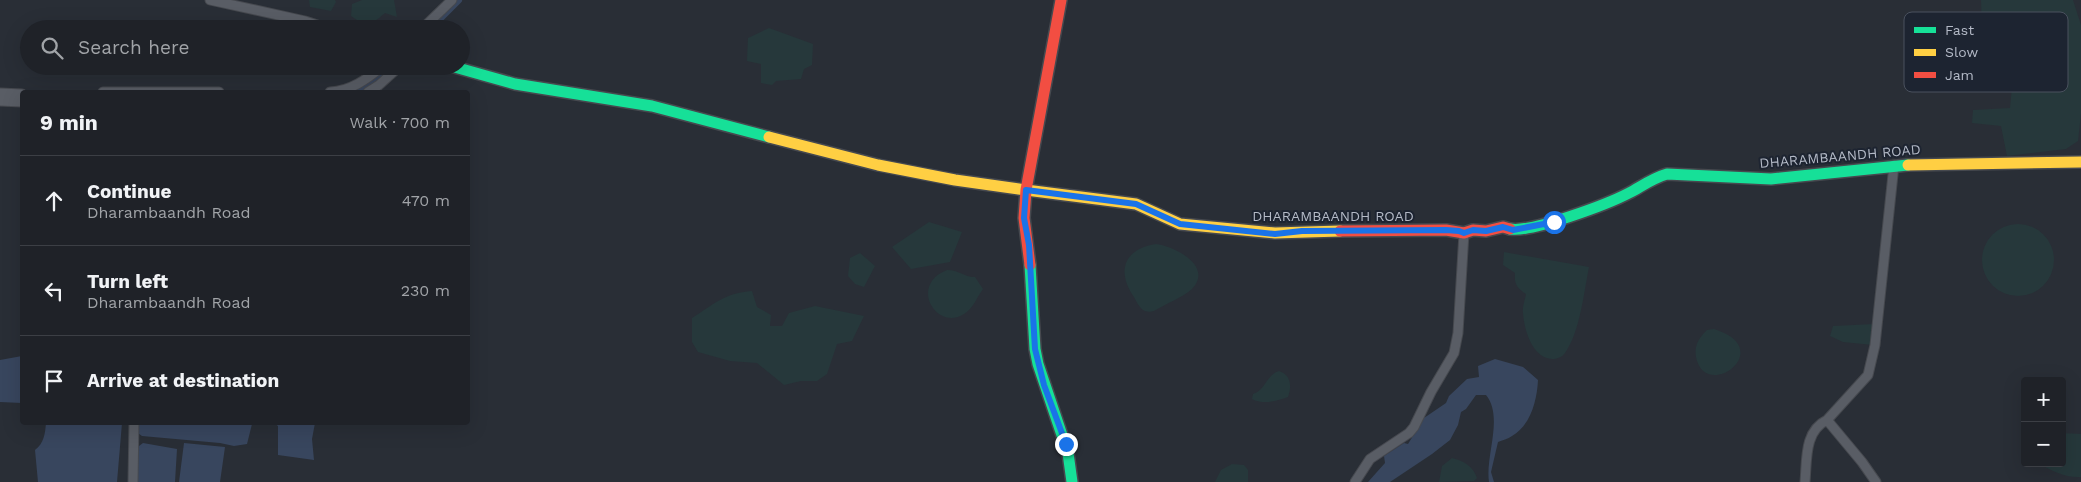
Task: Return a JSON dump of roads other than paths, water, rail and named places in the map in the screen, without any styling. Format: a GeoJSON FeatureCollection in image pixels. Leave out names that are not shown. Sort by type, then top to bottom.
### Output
{"type":"FeatureCollection","features":[{"type":"Feature","properties":{"kind":"street"},"geometry":{"type":"LineString","coordinates":[[210,0],[300,20]]}},
{"type":"Feature","properties":{"kind":"street"},"geometry":{"type":"LineString","coordinates":[[431,20],[452,0]]}},
{"type":"Feature","properties":{"kind":"street"},"geometry":{"type":"LineString","coordinates":[[1061,0],[1026,190],[1024,218],[1029,245],[1035,349],[1044,385],[1068,453],[1072,482]]}},
{"type":"Feature","properties":{"kind":"street","name":"DHARAMBAANDH ROAD"},"geometry":{"type":"LineString","coordinates":[[470,71],[515,84],[652,106],[878,165],[955,180],[1136,204],[1180,224],[1275,234],[1302,231],[1446,230],[1464,233],[1473,230],[1486,231],[1503,227],[1513,230],[1554,222],[1627,194],[1657,177],[1667,174],[1771,179],[1894,165],[2081,162]]}},
{"type":"Feature","properties":{"kind":"street"},"geometry":{"type":"LineString","coordinates":[[340,90],[351,88],[372,75]]}},
{"type":"Feature","properties":{"kind":"street"},"geometry":{"type":"LineString","coordinates":[[371,90],[390,75]]}},
{"type":"Feature","properties":{"kind":"street"},"geometry":{"type":"LineString","coordinates":[[0,93],[20,94]]}},
{"type":"Feature","properties":{"kind":"street"},"geometry":{"type":"LineString","coordinates":[[0,101],[20,102]]}},
{"type":"Feature","properties":{"kind":"street"},"geometry":{"type":"LineString","coordinates":[[1806,482],[1807,450],[1812,434],[1820,423],[1827,420],[1870,370],[1876,345],[1894,165]]}},
{"type":"Feature","properties":{"kind":"street"},"geometry":{"type":"LineString","coordinates":[[1355,482],[1370,459],[1409,433],[1414,427],[1431,392],[1454,353],[1458,333],[1464,233]]}},
{"type":"Feature","properties":{"kind":"street"},"geometry":{"type":"LineString","coordinates":[[1827,420],[1876,482]]}},
{"type":"Feature","properties":{"kind":"street"},"geometry":{"type":"LineString","coordinates":[[133,482],[134,425]]}},
{"type":"Feature","properties":{"kind":"water"},"geometry":{"type":"Polygon","coordinates":[[[20,356],[20,403],[0,402],[0,360],[20,356]]]}},
{"type":"Feature","properties":{"kind":"water"},"geometry":{"type":"Polygon","coordinates":[[[1495,359],[1523,367],[1538,380],[1534,404],[1528,419],[1519,431],[1498,442],[1491,472],[1494,482],[1489,482],[1488,472],[1494,414],[1486,395],[1476,395],[1466,409],[1461,412],[1458,425],[1450,440],[1390,482],[1368,482],[1385,463],[1384,456],[1404,443],[1408,444],[1424,418],[1446,403],[1449,396],[1467,379],[1479,377],[1478,366],[1495,359]]]}},
{"type":"Feature","properties":{"kind":"water"},"geometry":{"type":"Polygon","coordinates":[[[46,425],[122,425],[117,482],[38,482],[35,450],[44,435],[46,425]]]}},
{"type":"Feature","properties":{"kind":"water"},"geometry":{"type":"Polygon","coordinates":[[[137,425],[252,425],[247,444],[234,446],[142,436],[138,433],[137,425]]]}},
{"type":"Feature","properties":{"kind":"water"},"geometry":{"type":"Polygon","coordinates":[[[277,425],[315,425],[312,439],[314,460],[278,455],[277,425]]]}},
{"type":"Feature","properties":{"kind":"water"},"geometry":{"type":"Polygon","coordinates":[[[143,443],[177,449],[175,482],[132,482],[135,449],[143,443]]]}},
{"type":"Feature","properties":{"kind":"water"},"geometry":{"type":"Polygon","coordinates":[[[184,443],[225,447],[220,482],[179,482],[184,443]]]}},
{"type":"Feature","properties":{"kind":"waterway"},"geometry":{"type":"LineString","coordinates":[[438,20],[458,0]]}},
{"type":"Feature","properties":{"kind":"waterway"},"geometry":{"type":"LineString","coordinates":[[360,90],[378,75]]}}]}
